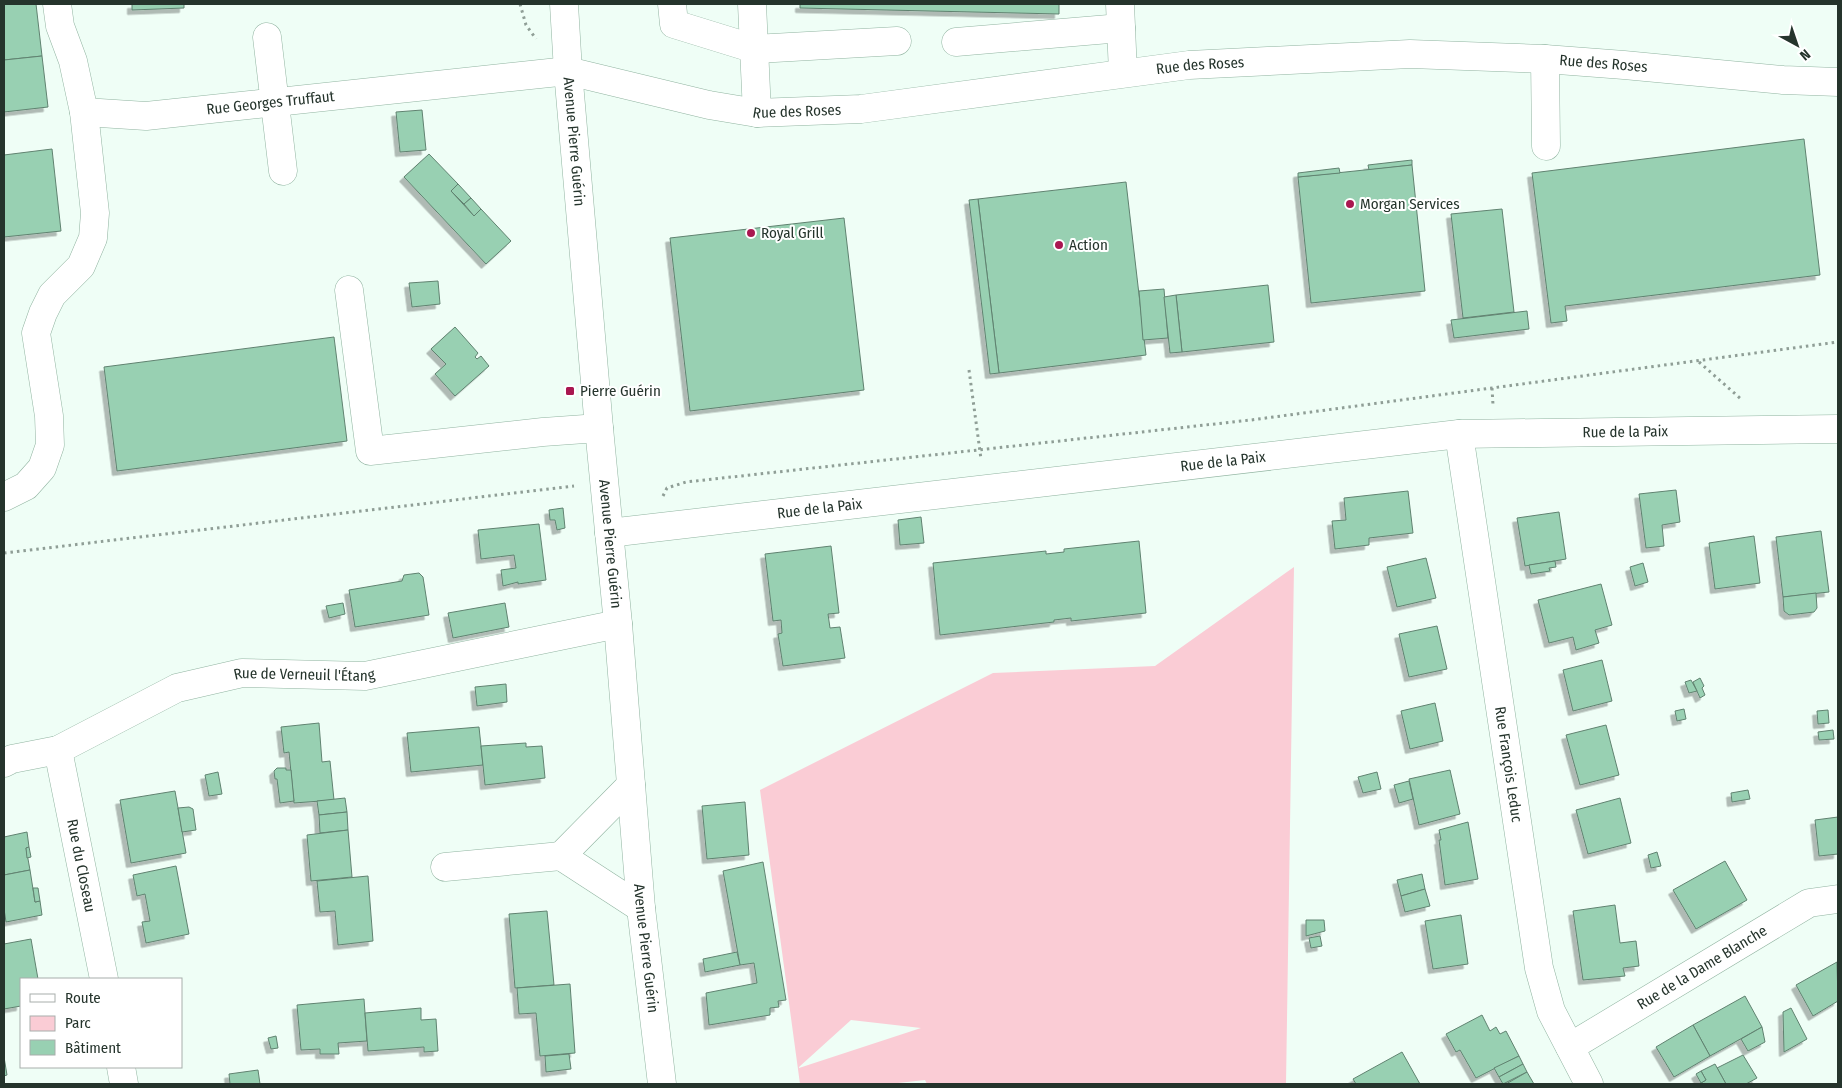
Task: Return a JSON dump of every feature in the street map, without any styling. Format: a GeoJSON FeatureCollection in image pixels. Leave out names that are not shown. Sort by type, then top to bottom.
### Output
{"type":"FeatureCollection","features":[{"type":"Feature","properties":{"kind":"street"},"geometry":{"type":"LineString","coordinates":[[4,497],[26,486],[42,468],[50,445],[49,416],[36,333],[52,295],[81,266],[93,238],[95,213],[84,112],[73,61],[60,26],[57,4]]}},
{"type":"Feature","properties":{"kind":"street","name":"Avenue Pierre Guérin"},"geometry":{"type":"LineString","coordinates":[[564,4],[568,71],[618,624],[641,908],[662,1084]]}},
{"type":"Feature","properties":{"kind":"street"},"geometry":{"type":"LineString","coordinates":[[672,4],[674,24],[754,50],[897,40]]}},
{"type":"Feature","properties":{"kind":"street"},"geometry":{"type":"LineString","coordinates":[[752,4],[757,113]]}},
{"type":"Feature","properties":{"kind":"street"},"geometry":{"type":"LineString","coordinates":[[956,42],[1120,16],[1123,73]]}},
{"type":"Feature","properties":{"kind":"street"},"geometry":{"type":"LineString","coordinates":[[267,37],[282,171]]}},
{"type":"Feature","properties":{"kind":"street","name":"Rue des Roses"},"geometry":{"type":"LineString","coordinates":[[568,71],[709,106],[757,113],[861,109],[1189,65],[1410,54],[1545,59],[1783,80],[1838,82]]}},
{"type":"Feature","properties":{"kind":"street"},"geometry":{"type":"LineString","coordinates":[[1545,59],[1546,146]]}},
{"type":"Feature","properties":{"kind":"street","name":"Rue Georges Truffaut"},"geometry":{"type":"LineString","coordinates":[[84,112],[146,116],[568,71]]}},
{"type":"Feature","properties":{"kind":"street"},"geometry":{"type":"LineString","coordinates":[[349,290],[370,451],[543,432],[599,428]]}},
{"type":"Feature","properties":{"kind":"street","name":"Rue de la Paix"},"geometry":{"type":"LineString","coordinates":[[609,533],[1459,434],[1838,429]]}},
{"type":"Feature","properties":{"kind":"street","name":"Rue François Leduc"},"geometry":{"type":"LineString","coordinates":[[1459,434],[1539,968],[1550,1011],[1589,1084]]}},
{"type":"Feature","properties":{"kind":"street","name":"Rue de Verneuil l'Étang"},"geometry":{"type":"LineString","coordinates":[[4,763],[12,759],[58,750],[178,688],[242,673],[365,676],[618,624]]}},
{"type":"Feature","properties":{"kind":"street","name":"Rue du Closeau"},"geometry":{"type":"LineString","coordinates":[[58,750],[104,978]]}},
{"type":"Feature","properties":{"kind":"street"},"geometry":{"type":"LineString","coordinates":[[561,856],[631,785]]}},
{"type":"Feature","properties":{"kind":"street"},"geometry":{"type":"LineString","coordinates":[[445,867],[561,856],[641,908]]}},
{"type":"Feature","properties":{"kind":"street","name":"Rue de la Dame Blanche"},"geometry":{"type":"LineString","coordinates":[[1570,1047],[1809,903],[1838,899]]}},
{"type":"Feature","properties":{"kind":"street"},"geometry":{"type":"LineString","coordinates":[[121,1068],[124,1084]]}},
{"type":"Feature","properties":{"kind":"path"},"geometry":{"type":"LineString","coordinates":[[661,500],[668,488],[686,482],[1251,420],[1838,342]]}},
{"type":"Feature","properties":{"kind":"path"},"geometry":{"type":"LineString","coordinates":[[1698,362],[1743,401]]}},
{"type":"Feature","properties":{"kind":"path"},"geometry":{"type":"LineString","coordinates":[[969,370],[986,489]]}},
{"type":"Feature","properties":{"kind":"path"},"geometry":{"type":"LineString","coordinates":[[4,553],[604,483]]}},
{"type":"Feature","properties":{"kind":"green space"},"geometry":{"type":"Polygon","coordinates":[[[1294,567],[1286,1084],[927,1084],[925,1080],[889,1084],[800,1084],[760,790],[993,673],[1155,666],[1294,567]],[[851,1020],[799,1068],[921,1028],[851,1020]]]}},
{"type":"Feature","properties":{"kind":"building"},"geometry":{"type":"Polygon","coordinates":[[[4,4],[36,4],[42,56],[4,60],[4,4]]]}},
{"type":"Feature","properties":{"kind":"building"},"geometry":{"type":"Polygon","coordinates":[[[132,4],[184,4],[184,8],[132,10],[132,4]]]}},
{"type":"Feature","properties":{"kind":"building"},"geometry":{"type":"Polygon","coordinates":[[[800,4],[1059,4],[1059,14],[800,8],[800,4]]]}},
{"type":"Feature","properties":{"kind":"building"},"geometry":{"type":"Polygon","coordinates":[[[42,56],[48,107],[4,112],[4,60],[42,56]]]}},
{"type":"Feature","properties":{"kind":"building"},"geometry":{"type":"Polygon","coordinates":[[[422,110],[426,150],[400,152],[396,112],[422,110]]]}},
{"type":"Feature","properties":{"kind":"building"},"geometry":{"type":"Polygon","coordinates":[[[1804,139],[1820,275],[1565,306],[1567,321],[1551,323],[1532,173],[1804,139]]]}},
{"type":"Feature","properties":{"kind":"building"},"geometry":{"type":"Polygon","coordinates":[[[52,149],[61,231],[4,237],[4,155],[52,149]]]}},
{"type":"Feature","properties":{"kind":"building"},"geometry":{"type":"Polygon","coordinates":[[[429,154],[458,184],[451,191],[474,216],[481,209],[511,241],[486,264],[404,177],[429,154]]]}},
{"type":"Feature","properties":{"kind":"building"},"geometry":{"type":"Polygon","coordinates":[[[1412,160],[1412,165],[1369,170],[1368,165],[1412,160]]]}},
{"type":"Feature","properties":{"kind":"building"},"geometry":{"type":"Polygon","coordinates":[[[1412,165],[1425,291],[1311,303],[1298,177],[1412,165]]]}},
{"type":"Feature","properties":{"kind":"building"},"geometry":{"type":"Polygon","coordinates":[[[1339,168],[1340,173],[1298,177],[1298,173],[1339,168]]]}},
{"type":"Feature","properties":{"kind":"building","name":"Action"},"geometry":{"type":"Polygon","coordinates":[[[1126,182],[1146,355],[999,373],[978,199],[1126,182]]]}},
{"type":"Feature","properties":{"kind":"building"},"geometry":{"type":"Polygon","coordinates":[[[458,184],[471,198],[464,204],[451,191],[458,184]]]}},
{"type":"Feature","properties":{"kind":"building"},"geometry":{"type":"Polygon","coordinates":[[[471,198],[481,209],[474,216],[464,204],[471,198]]]}},
{"type":"Feature","properties":{"kind":"building"},"geometry":{"type":"Polygon","coordinates":[[[978,199],[999,373],[990,374],[969,200],[978,199]]]}},
{"type":"Feature","properties":{"kind":"building"},"geometry":{"type":"Polygon","coordinates":[[[1502,209],[1514,312],[1463,318],[1451,214],[1502,209]]]}},
{"type":"Feature","properties":{"kind":"building"},"geometry":{"type":"Polygon","coordinates":[[[844,218],[864,390],[690,411],[670,238],[844,218]]]}},
{"type":"Feature","properties":{"kind":"building"},"geometry":{"type":"Polygon","coordinates":[[[438,281],[440,304],[412,307],[409,283],[438,281]]]}},
{"type":"Feature","properties":{"kind":"building"},"geometry":{"type":"Polygon","coordinates":[[[1268,285],[1274,342],[1182,352],[1176,295],[1268,285]]]}},
{"type":"Feature","properties":{"kind":"building"},"geometry":{"type":"Polygon","coordinates":[[[1164,289],[1168,338],[1143,340],[1139,291],[1164,289]]]}},
{"type":"Feature","properties":{"kind":"building"},"geometry":{"type":"Polygon","coordinates":[[[1176,295],[1182,352],[1170,353],[1164,297],[1176,295]]]}},
{"type":"Feature","properties":{"kind":"building"},"geometry":{"type":"Polygon","coordinates":[[[1527,311],[1529,329],[1454,338],[1451,320],[1527,311]]]}},
{"type":"Feature","properties":{"kind":"building"},"geometry":{"type":"Polygon","coordinates":[[[455,327],[478,353],[475,357],[477,359],[481,356],[489,366],[455,396],[435,374],[446,364],[431,349],[455,327]]]}},
{"type":"Feature","properties":{"kind":"building"},"geometry":{"type":"Polygon","coordinates":[[[334,337],[347,441],[117,471],[104,367],[334,337]]]}},
{"type":"Feature","properties":{"kind":"building"},"geometry":{"type":"Polygon","coordinates":[[[1676,490],[1680,522],[1662,525],[1664,546],[1646,548],[1639,494],[1676,490]]]}},
{"type":"Feature","properties":{"kind":"building"},"geometry":{"type":"Polygon","coordinates":[[[1408,491],[1413,533],[1369,538],[1369,545],[1335,549],[1332,521],[1346,520],[1344,498],[1408,491]]]}},
{"type":"Feature","properties":{"kind":"building"},"geometry":{"type":"Polygon","coordinates":[[[563,508],[565,528],[557,530],[555,520],[550,520],[549,510],[563,508]]]}},
{"type":"Feature","properties":{"kind":"building"},"geometry":{"type":"Polygon","coordinates":[[[1559,512],[1566,559],[1525,566],[1517,518],[1559,512]]]}},
{"type":"Feature","properties":{"kind":"building"},"geometry":{"type":"Polygon","coordinates":[[[921,517],[924,543],[900,545],[898,520],[921,517]]]}},
{"type":"Feature","properties":{"kind":"building"},"geometry":{"type":"Polygon","coordinates":[[[539,524],[546,580],[518,584],[518,582],[503,586],[501,570],[516,568],[514,555],[481,559],[478,530],[539,524]]]}},
{"type":"Feature","properties":{"kind":"building"},"geometry":{"type":"Polygon","coordinates":[[[1821,531],[1829,592],[1783,597],[1776,537],[1821,531]]]}},
{"type":"Feature","properties":{"kind":"building"},"geometry":{"type":"Polygon","coordinates":[[[1754,536],[1760,583],[1715,589],[1709,543],[1754,536]]]}},
{"type":"Feature","properties":{"kind":"building"},"geometry":{"type":"Polygon","coordinates":[[[1139,541],[1146,613],[1071,621],[1071,618],[1054,620],[1054,622],[940,635],[933,563],[1046,551],[1046,554],[1064,552],[1064,549],[1139,541]]]}},
{"type":"Feature","properties":{"kind":"building"},"geometry":{"type":"Polygon","coordinates":[[[831,546],[839,613],[828,614],[830,628],[840,627],[845,658],[783,666],[778,634],[782,633],[781,620],[773,621],[765,554],[831,546]]]}},
{"type":"Feature","properties":{"kind":"building"},"geometry":{"type":"Polygon","coordinates":[[[1426,558],[1436,598],[1397,607],[1387,567],[1426,558]]]}},
{"type":"Feature","properties":{"kind":"building"},"geometry":{"type":"Polygon","coordinates":[[[1555,561],[1556,567],[1549,568],[1550,571],[1531,574],[1529,565],[1555,561]]]}},
{"type":"Feature","properties":{"kind":"building"},"geometry":{"type":"Polygon","coordinates":[[[1643,563],[1648,582],[1635,586],[1630,567],[1643,563]]]}},
{"type":"Feature","properties":{"kind":"building"},"geometry":{"type":"Polygon","coordinates":[[[419,573],[423,577],[429,615],[355,627],[349,590],[402,581],[404,575],[419,573]]]}},
{"type":"Feature","properties":{"kind":"building"},"geometry":{"type":"Polygon","coordinates":[[[1601,584],[1612,625],[1595,630],[1599,643],[1576,650],[1573,637],[1549,643],[1538,600],[1601,584]]]}},
{"type":"Feature","properties":{"kind":"building"},"geometry":{"type":"Polygon","coordinates":[[[1816,593],[1817,608],[1814,612],[1789,615],[1784,611],[1783,597],[1816,593]]]}},
{"type":"Feature","properties":{"kind":"building"},"geometry":{"type":"Polygon","coordinates":[[[343,603],[345,614],[329,618],[326,606],[343,603]]]}},
{"type":"Feature","properties":{"kind":"building"},"geometry":{"type":"Polygon","coordinates":[[[505,603],[509,627],[453,638],[448,613],[505,603]]]}},
{"type":"Feature","properties":{"kind":"building"},"geometry":{"type":"Polygon","coordinates":[[[1437,626],[1447,669],[1409,677],[1399,634],[1437,626]]]}},
{"type":"Feature","properties":{"kind":"building"},"geometry":{"type":"Polygon","coordinates":[[[1602,660],[1612,701],[1573,711],[1563,670],[1602,660]]]}},
{"type":"Feature","properties":{"kind":"building"},"geometry":{"type":"Polygon","coordinates":[[[1700,678],[1704,686],[1702,688],[1705,695],[1700,698],[1693,682],[1700,678]]]}},
{"type":"Feature","properties":{"kind":"building"},"geometry":{"type":"Polygon","coordinates":[[[1691,680],[1697,691],[1689,693],[1685,682],[1691,680]]]}},
{"type":"Feature","properties":{"kind":"building"},"geometry":{"type":"Polygon","coordinates":[[[506,684],[507,702],[477,706],[475,687],[506,684]]]}},
{"type":"Feature","properties":{"kind":"building"},"geometry":{"type":"Polygon","coordinates":[[[1435,703],[1443,741],[1410,749],[1401,711],[1435,703]]]}},
{"type":"Feature","properties":{"kind":"building"},"geometry":{"type":"Polygon","coordinates":[[[1684,709],[1686,719],[1677,721],[1675,711],[1684,709]]]}},
{"type":"Feature","properties":{"kind":"building"},"geometry":{"type":"Polygon","coordinates":[[[1828,710],[1829,723],[1818,724],[1817,711],[1828,710]]]}},
{"type":"Feature","properties":{"kind":"building"},"geometry":{"type":"Polygon","coordinates":[[[319,723],[322,762],[330,761],[334,800],[294,803],[289,752],[284,753],[281,727],[319,723]]]}},
{"type":"Feature","properties":{"kind":"building"},"geometry":{"type":"Polygon","coordinates":[[[1606,725],[1619,775],[1580,785],[1566,735],[1606,725]]]}},
{"type":"Feature","properties":{"kind":"building"},"geometry":{"type":"Polygon","coordinates":[[[479,727],[483,765],[411,772],[407,733],[479,727]]]}},
{"type":"Feature","properties":{"kind":"building"},"geometry":{"type":"Polygon","coordinates":[[[1833,730],[1834,739],[1819,740],[1818,732],[1833,730]]]}},
{"type":"Feature","properties":{"kind":"building"},"geometry":{"type":"Polygon","coordinates":[[[526,743],[526,747],[542,746],[545,778],[485,785],[481,746],[526,743]]]}},
{"type":"Feature","properties":{"kind":"building"},"geometry":{"type":"Polygon","coordinates":[[[277,768],[291,770],[294,801],[280,803],[274,771],[277,768]]]}},
{"type":"Feature","properties":{"kind":"building"},"geometry":{"type":"Polygon","coordinates":[[[1450,770],[1460,814],[1419,825],[1409,779],[1450,770]]]}},
{"type":"Feature","properties":{"kind":"building"},"geometry":{"type":"Polygon","coordinates":[[[218,772],[222,794],[209,796],[205,775],[218,772]]]}},
{"type":"Feature","properties":{"kind":"building"},"geometry":{"type":"Polygon","coordinates":[[[1377,772],[1381,789],[1363,793],[1358,777],[1377,772]]]}},
{"type":"Feature","properties":{"kind":"building"},"geometry":{"type":"Polygon","coordinates":[[[1409,781],[1413,799],[1399,803],[1394,785],[1409,781]]]}},
{"type":"Feature","properties":{"kind":"building"},"geometry":{"type":"Polygon","coordinates":[[[1748,790],[1750,799],[1732,802],[1731,793],[1748,790]]]}},
{"type":"Feature","properties":{"kind":"building"},"geometry":{"type":"Polygon","coordinates":[[[175,791],[186,853],[131,863],[120,800],[175,791]]]}},
{"type":"Feature","properties":{"kind":"building"},"geometry":{"type":"Polygon","coordinates":[[[345,798],[347,812],[319,815],[317,801],[345,798]]]}},
{"type":"Feature","properties":{"kind":"building"},"geometry":{"type":"Polygon","coordinates":[[[1620,798],[1631,843],[1588,854],[1576,810],[1620,798]]]}},
{"type":"Feature","properties":{"kind":"building"},"geometry":{"type":"Polygon","coordinates":[[[745,802],[749,855],[707,859],[702,806],[745,802]]]}},
{"type":"Feature","properties":{"kind":"building"},"geometry":{"type":"Polygon","coordinates":[[[189,807],[193,809],[196,830],[182,832],[178,808],[189,807]]]}},
{"type":"Feature","properties":{"kind":"building"},"geometry":{"type":"Polygon","coordinates":[[[347,812],[348,830],[320,833],[319,815],[347,812]]]}},
{"type":"Feature","properties":{"kind":"building"},"geometry":{"type":"Polygon","coordinates":[[[1838,817],[1838,854],[1819,856],[1815,820],[1838,817]]]}},
{"type":"Feature","properties":{"kind":"building"},"geometry":{"type":"Polygon","coordinates":[[[1468,822],[1478,879],[1445,885],[1439,830],[1468,822]]]}},
{"type":"Feature","properties":{"kind":"building"},"geometry":{"type":"Polygon","coordinates":[[[348,830],[352,877],[311,881],[307,835],[348,830]]]}},
{"type":"Feature","properties":{"kind":"building"},"geometry":{"type":"Polygon","coordinates":[[[27,832],[29,847],[26,848],[30,870],[4,875],[4,837],[27,832]]]}},
{"type":"Feature","properties":{"kind":"building"},"geometry":{"type":"Polygon","coordinates":[[[29,847],[31,857],[27,858],[26,848],[29,847]]]}},
{"type":"Feature","properties":{"kind":"building"},"geometry":{"type":"Polygon","coordinates":[[[1657,852],[1661,866],[1651,868],[1648,855],[1657,852]]]}},
{"type":"Feature","properties":{"kind":"building"},"geometry":{"type":"Polygon","coordinates":[[[1725,861],[1747,900],[1696,929],[1673,890],[1725,861]]]}},
{"type":"Feature","properties":{"kind":"building"},"geometry":{"type":"Polygon","coordinates":[[[763,862],[786,1000],[778,1001],[779,1007],[770,1008],[770,1015],[709,1025],[706,993],[757,983],[754,963],[740,965],[723,871],[763,862]]]}},
{"type":"Feature","properties":{"kind":"building"},"geometry":{"type":"Polygon","coordinates":[[[176,866],[189,934],[146,943],[142,922],[150,921],[145,894],[137,896],[133,875],[176,866]]]}},
{"type":"Feature","properties":{"kind":"building"},"geometry":{"type":"Polygon","coordinates":[[[30,870],[35,902],[40,901],[42,915],[6,922],[4,875],[30,870]]]}},
{"type":"Feature","properties":{"kind":"building"},"geometry":{"type":"Polygon","coordinates":[[[1422,874],[1425,889],[1401,896],[1397,880],[1422,874]]]}},
{"type":"Feature","properties":{"kind":"building"},"geometry":{"type":"Polygon","coordinates":[[[368,876],[373,941],[338,945],[335,911],[320,912],[317,881],[368,876]]]}},
{"type":"Feature","properties":{"kind":"building"},"geometry":{"type":"Polygon","coordinates":[[[33,888],[38,888],[40,901],[35,902],[33,888]]]}},
{"type":"Feature","properties":{"kind":"building"},"geometry":{"type":"Polygon","coordinates":[[[1425,889],[1430,906],[1405,912],[1401,896],[1425,889]]]}},
{"type":"Feature","properties":{"kind":"building"},"geometry":{"type":"Polygon","coordinates":[[[1615,905],[1620,943],[1636,941],[1639,966],[1623,968],[1625,976],[1583,980],[1573,911],[1615,905]]]}},
{"type":"Feature","properties":{"kind":"building"},"geometry":{"type":"Polygon","coordinates":[[[547,911],[554,985],[515,988],[509,914],[547,911]]]}},
{"type":"Feature","properties":{"kind":"building"},"geometry":{"type":"Polygon","coordinates":[[[1461,915],[1468,964],[1433,969],[1425,921],[1461,915]]]}},
{"type":"Feature","properties":{"kind":"building"},"geometry":{"type":"Polygon","coordinates":[[[1306,920],[1324,920],[1325,931],[1306,936],[1306,920]]]}},
{"type":"Feature","properties":{"kind":"building"},"geometry":{"type":"Polygon","coordinates":[[[1320,936],[1322,946],[1311,948],[1309,938],[1320,936]]]}},
{"type":"Feature","properties":{"kind":"building"},"geometry":{"type":"Polygon","coordinates":[[[31,939],[38,978],[20,978],[20,1006],[4,1009],[4,944],[31,939]]]}},
{"type":"Feature","properties":{"kind":"building"},"geometry":{"type":"Polygon","coordinates":[[[737,952],[740,965],[705,972],[703,959],[737,952]]]}},
{"type":"Feature","properties":{"kind":"building"},"geometry":{"type":"Polygon","coordinates":[[[1837,962],[1838,1001],[1813,1016],[1796,985],[1837,962]]]}},
{"type":"Feature","properties":{"kind":"building"},"geometry":{"type":"Polygon","coordinates":[[[570,984],[575,1053],[540,1056],[536,1013],[519,1014],[517,988],[570,984]]]}},
{"type":"Feature","properties":{"kind":"building"},"geometry":{"type":"Polygon","coordinates":[[[1745,996],[1762,1027],[1710,1056],[1693,1025],[1745,996]]]}},
{"type":"Feature","properties":{"kind":"building"},"geometry":{"type":"Polygon","coordinates":[[[364,999],[367,1041],[338,1043],[339,1054],[320,1054],[320,1049],[301,1050],[297,1005],[364,999]]]}},
{"type":"Feature","properties":{"kind":"building"},"geometry":{"type":"Polygon","coordinates":[[[421,1008],[421,1020],[436,1019],[438,1051],[424,1052],[424,1047],[368,1051],[365,1013],[421,1008]]]}},
{"type":"Feature","properties":{"kind":"building"},"geometry":{"type":"Polygon","coordinates":[[[1791,1008],[1807,1039],[1784,1052],[1783,1012],[1791,1008]]]}},
{"type":"Feature","properties":{"kind":"building"},"geometry":{"type":"Polygon","coordinates":[[[1482,1015],[1490,1031],[1496,1027],[1500,1034],[1506,1031],[1519,1056],[1476,1078],[1460,1050],[1456,1052],[1446,1034],[1482,1015]]]}},
{"type":"Feature","properties":{"kind":"building"},"geometry":{"type":"Polygon","coordinates":[[[1693,1025],[1710,1056],[1674,1077],[1656,1047],[1693,1025]]]}},
{"type":"Feature","properties":{"kind":"building"},"geometry":{"type":"Polygon","coordinates":[[[1762,1027],[1765,1042],[1748,1051],[1741,1039],[1762,1027]]]}},
{"type":"Feature","properties":{"kind":"building"},"geometry":{"type":"Polygon","coordinates":[[[276,1036],[278,1048],[271,1049],[268,1038],[276,1036]]]}},
{"type":"Feature","properties":{"kind":"building"},"geometry":{"type":"Polygon","coordinates":[[[1402,1052],[1420,1084],[1356,1084],[1353,1079],[1402,1052]]]}},
{"type":"Feature","properties":{"kind":"building"},"geometry":{"type":"Polygon","coordinates":[[[569,1054],[571,1069],[546,1072],[545,1056],[569,1054]]]}},
{"type":"Feature","properties":{"kind":"building"},"geometry":{"type":"Polygon","coordinates":[[[1743,1055],[1757,1078],[1746,1084],[1726,1084],[1717,1068],[1743,1055]]]}},
{"type":"Feature","properties":{"kind":"building"},"geometry":{"type":"Polygon","coordinates":[[[1519,1056],[1523,1064],[1499,1077],[1494,1068],[1519,1056]]]}},
{"type":"Feature","properties":{"kind":"building"},"geometry":{"type":"Polygon","coordinates":[[[4,1057],[7,1075],[4,1076],[4,1057]]]}},
{"type":"Feature","properties":{"kind":"building"},"geometry":{"type":"Polygon","coordinates":[[[1523,1064],[1527,1072],[1503,1084],[1499,1077],[1523,1064]]]}},
{"type":"Feature","properties":{"kind":"building"},"geometry":{"type":"Polygon","coordinates":[[[1715,1064],[1726,1084],[1702,1084],[1706,1080],[1701,1071],[1715,1064]]]}},
{"type":"Feature","properties":{"kind":"building"},"geometry":{"type":"Polygon","coordinates":[[[258,1070],[260,1084],[230,1084],[229,1074],[258,1070]]]}},
{"type":"Feature","properties":{"kind":"building"},"geometry":{"type":"Polygon","coordinates":[[[1701,1071],[1706,1080],[1701,1083],[1696,1074],[1701,1071]]]}},
{"type":"Feature","properties":{"kind":"building"},"geometry":{"type":"Polygon","coordinates":[[[1527,1072],[1534,1084],[1506,1084],[1527,1072]]]}},
{"type":"Feature","properties":{"kind":"place","name":"Morgan Services"},"geometry":{"type":"Point","coordinates":[1350,204]}},
{"type":"Feature","properties":{"kind":"place","name":"Royal Grill"},"geometry":{"type":"Point","coordinates":[751,233]}},
{"type":"Feature","properties":{"kind":"place","name":"Action"},"geometry":{"type":"Point","coordinates":[1059,245]}},
{"type":"Feature","properties":{"kind":"place","name":"Pierre Guérin"},"geometry":{"type":"Point","coordinates":[570,391]}}]}
